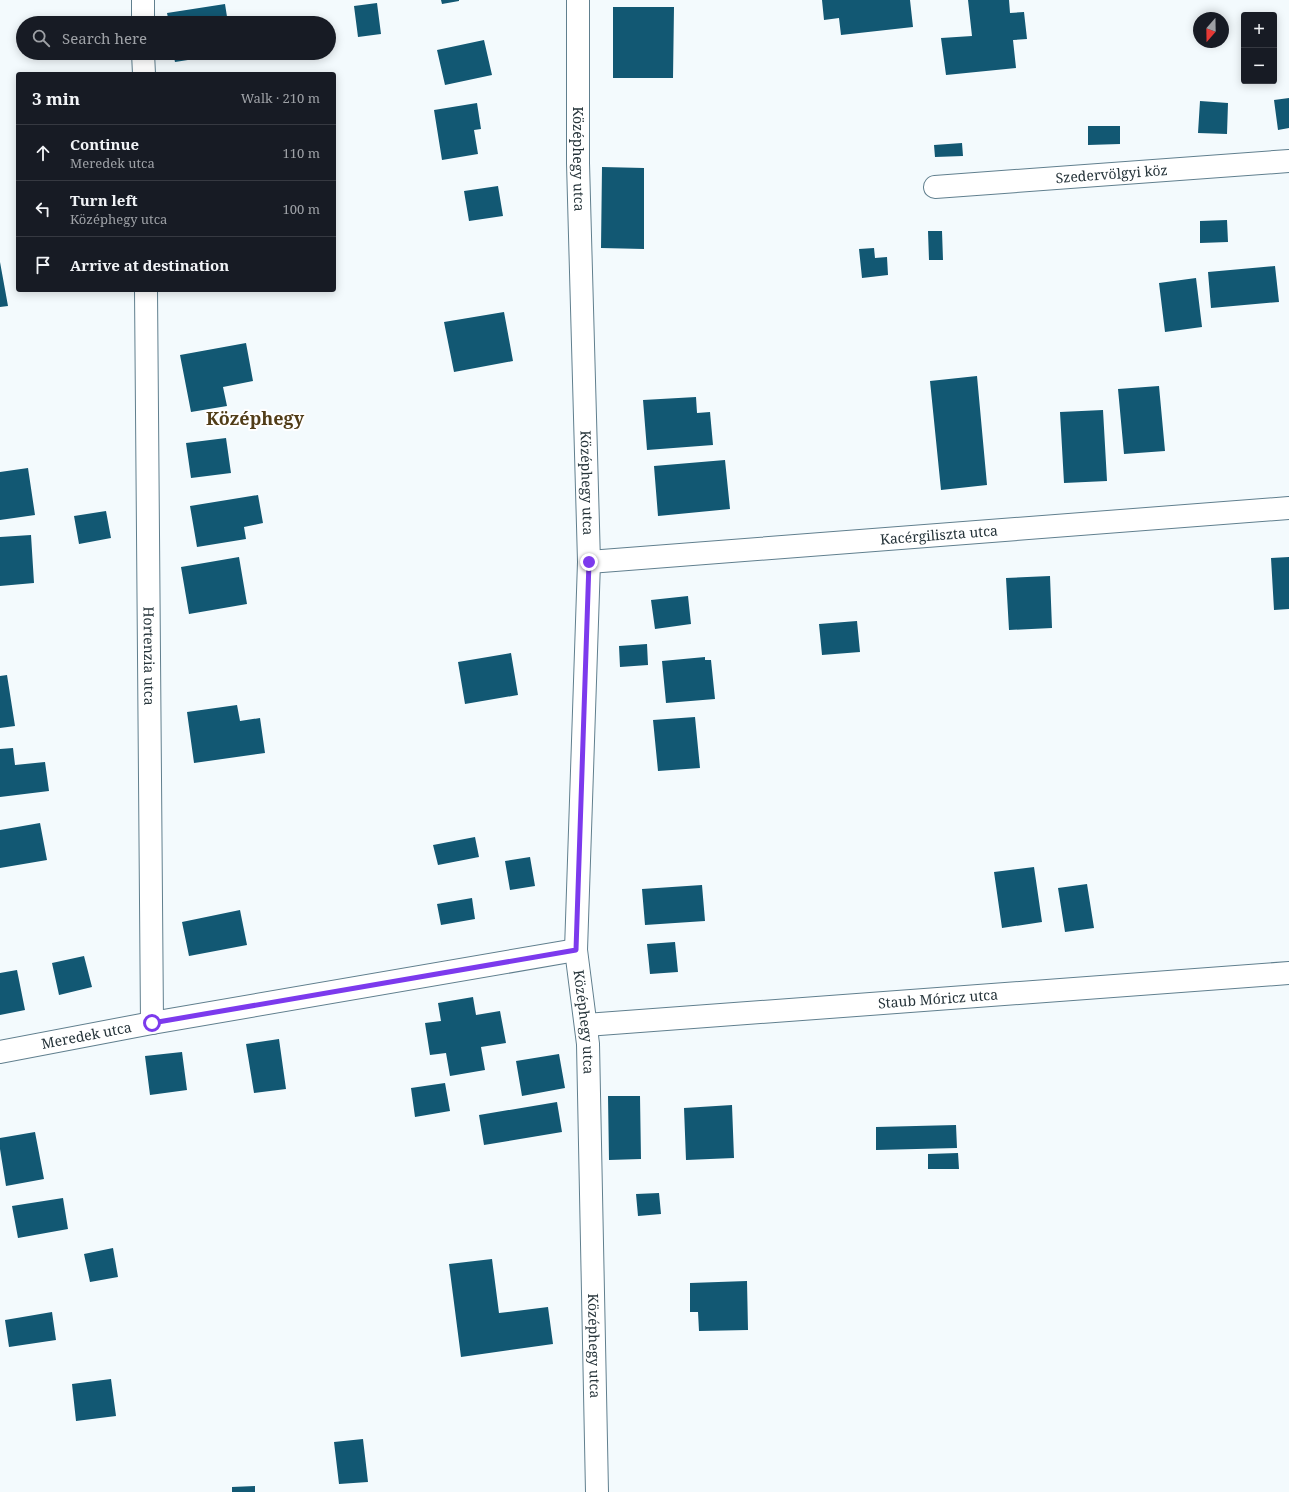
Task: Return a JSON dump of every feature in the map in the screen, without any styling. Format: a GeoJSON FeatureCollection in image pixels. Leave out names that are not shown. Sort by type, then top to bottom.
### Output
{"type":"FeatureCollection","features":[{"type":"Feature","properties":{"kind":"street"},"geometry":{"type":"LineString","coordinates":[[143,0],[143,16]]}},
{"type":"Feature","properties":{"kind":"street","name":"Középhegy utca"},"geometry":{"type":"LineString","coordinates":[[578,0],[578,163],[589,562],[576,950],[588,1052],[597,1492]]}},
{"type":"Feature","properties":{"kind":"street"},"geometry":{"type":"LineString","coordinates":[[143,60],[144,72]]}},
{"type":"Feature","properties":{"kind":"street","name":"Szedervölgyi köz"},"geometry":{"type":"LineString","coordinates":[[935,187],[1289,161]]}},
{"type":"Feature","properties":{"kind":"street","name":"Hortenzia utca"},"geometry":{"type":"LineString","coordinates":[[146,292],[152,1023]]}},
{"type":"Feature","properties":{"kind":"street","name":"Kacérgiliszta utca"},"geometry":{"type":"LineString","coordinates":[[589,562],[1289,508]]}},
{"type":"Feature","properties":{"kind":"street","name":"Meredek utca"},"geometry":{"type":"LineString","coordinates":[[0,1052],[152,1023],[576,950]]}},
{"type":"Feature","properties":{"kind":"street","name":"Staub Móricz utca"},"geometry":{"type":"LineString","coordinates":[[586,1025],[1289,973]]}},
{"type":"Feature","properties":{"kind":"building"},"geometry":{"type":"Polygon","coordinates":[[[441,0],[459,0],[459,1],[442,4],[441,0]]]}},
{"type":"Feature","properties":{"kind":"building"},"geometry":{"type":"Polygon","coordinates":[[[822,0],[910,0],[913,27],[841,35],[839,18],[824,20],[822,0]]]}},
{"type":"Feature","properties":{"kind":"building"},"geometry":{"type":"Polygon","coordinates":[[[968,0],[1009,0],[1010,13],[1024,12],[1027,39],[1013,40],[1016,68],[946,75],[941,38],[972,36],[968,0]]]}},
{"type":"Feature","properties":{"kind":"building"},"geometry":{"type":"Polygon","coordinates":[[[377,3],[381,34],[358,37],[354,6],[377,3]]]}},
{"type":"Feature","properties":{"kind":"building"},"geometry":{"type":"Polygon","coordinates":[[[225,4],[227,16],[168,16],[167,13],[225,4]]]}},
{"type":"Feature","properties":{"kind":"building"},"geometry":{"type":"Polygon","coordinates":[[[613,7],[674,7],[673,78],[613,78],[613,7]]]}},
{"type":"Feature","properties":{"kind":"building"},"geometry":{"type":"Polygon","coordinates":[[[484,40],[492,75],[445,85],[437,50],[484,40]]]}},
{"type":"Feature","properties":{"kind":"building"},"geometry":{"type":"Polygon","coordinates":[[[175,60],[188,60],[175,62],[175,60]]]}},
{"type":"Feature","properties":{"kind":"building"},"geometry":{"type":"Polygon","coordinates":[[[1289,98],[1289,128],[1278,130],[1274,100],[1289,98]]]}},
{"type":"Feature","properties":{"kind":"building"},"geometry":{"type":"Polygon","coordinates":[[[1200,101],[1228,103],[1227,134],[1198,133],[1200,101]]]}},
{"type":"Feature","properties":{"kind":"building"},"geometry":{"type":"Polygon","coordinates":[[[477,103],[481,129],[474,130],[478,154],[442,160],[434,110],[477,103]]]}},
{"type":"Feature","properties":{"kind":"building"},"geometry":{"type":"Polygon","coordinates":[[[1088,126],[1120,126],[1120,144],[1088,145],[1088,126]]]}},
{"type":"Feature","properties":{"kind":"building"},"geometry":{"type":"Polygon","coordinates":[[[962,143],[963,156],[935,157],[934,145],[962,143]]]}},
{"type":"Feature","properties":{"kind":"building"},"geometry":{"type":"Polygon","coordinates":[[[602,167],[644,168],[644,249],[601,248],[602,167]]]}},
{"type":"Feature","properties":{"kind":"building"},"geometry":{"type":"Polygon","coordinates":[[[498,186],[503,216],[469,221],[464,191],[498,186]]]}},
{"type":"Feature","properties":{"kind":"building"},"geometry":{"type":"Polygon","coordinates":[[[1227,220],[1228,242],[1200,243],[1200,221],[1227,220]]]}},
{"type":"Feature","properties":{"kind":"building"},"geometry":{"type":"Polygon","coordinates":[[[928,231],[942,231],[943,260],[929,260],[928,231]]]}},
{"type":"Feature","properties":{"kind":"building"},"geometry":{"type":"Polygon","coordinates":[[[874,248],[875,258],[887,257],[888,275],[862,278],[859,249],[874,248]]]}},
{"type":"Feature","properties":{"kind":"building"},"geometry":{"type":"Polygon","coordinates":[[[0,262],[8,306],[0,307],[0,262]]]}},
{"type":"Feature","properties":{"kind":"building"},"geometry":{"type":"Polygon","coordinates":[[[1275,266],[1279,302],[1211,308],[1208,272],[1275,266]]]}},
{"type":"Feature","properties":{"kind":"building"},"geometry":{"type":"Polygon","coordinates":[[[1196,278],[1202,327],[1165,332],[1159,283],[1196,278]]]}},
{"type":"Feature","properties":{"kind":"building"},"geometry":{"type":"Polygon","coordinates":[[[504,312],[513,361],[454,372],[444,322],[504,312]]]}},
{"type":"Feature","properties":{"kind":"building"},"geometry":{"type":"Polygon","coordinates":[[[246,343],[253,381],[223,387],[227,406],[191,412],[180,355],[246,343]]]}},
{"type":"Feature","properties":{"kind":"building"},"geometry":{"type":"Polygon","coordinates":[[[977,376],[987,485],[941,490],[930,381],[977,376]]]}},
{"type":"Feature","properties":{"kind":"building"},"geometry":{"type":"Polygon","coordinates":[[[1159,386],[1165,451],[1124,454],[1118,389],[1159,386]]]}},
{"type":"Feature","properties":{"kind":"building"},"geometry":{"type":"Polygon","coordinates":[[[696,397],[697,413],[710,412],[713,445],[647,450],[643,400],[696,397]]]}},
{"type":"Feature","properties":{"kind":"building"},"geometry":{"type":"Polygon","coordinates":[[[1103,410],[1107,481],[1064,483],[1060,412],[1103,410]]]}},
{"type":"Feature","properties":{"kind":"building"},"geometry":{"type":"Polygon","coordinates":[[[226,438],[231,473],[191,478],[186,443],[226,438]]]}},
{"type":"Feature","properties":{"kind":"building"},"geometry":{"type":"Polygon","coordinates":[[[725,460],[730,509],[658,516],[654,466],[725,460]]]}},
{"type":"Feature","properties":{"kind":"building"},"geometry":{"type":"Polygon","coordinates":[[[28,468],[35,515],[0,520],[0,472],[28,468]]]}},
{"type":"Feature","properties":{"kind":"building"},"geometry":{"type":"Polygon","coordinates":[[[258,495],[263,523],[244,527],[246,539],[197,547],[190,506],[258,495]]]}},
{"type":"Feature","properties":{"kind":"building"},"geometry":{"type":"Polygon","coordinates":[[[106,511],[111,538],[79,544],[74,516],[106,511]]]}},
{"type":"Feature","properties":{"kind":"building"},"geometry":{"type":"Polygon","coordinates":[[[31,535],[34,583],[0,586],[0,537],[31,535]]]}},
{"type":"Feature","properties":{"kind":"building"},"geometry":{"type":"Polygon","coordinates":[[[239,557],[247,604],[189,614],[181,567],[239,557]]]}},
{"type":"Feature","properties":{"kind":"building"},"geometry":{"type":"Polygon","coordinates":[[[1289,557],[1289,609],[1274,610],[1271,558],[1289,557]]]}},
{"type":"Feature","properties":{"kind":"building"},"geometry":{"type":"Polygon","coordinates":[[[1050,576],[1052,628],[1009,630],[1006,578],[1050,576]]]}},
{"type":"Feature","properties":{"kind":"building"},"geometry":{"type":"Polygon","coordinates":[[[688,596],[691,624],[655,629],[651,600],[688,596]]]}},
{"type":"Feature","properties":{"kind":"building"},"geometry":{"type":"Polygon","coordinates":[[[857,621],[860,652],[822,655],[819,624],[857,621]]]}},
{"type":"Feature","properties":{"kind":"building"},"geometry":{"type":"Polygon","coordinates":[[[647,644],[648,665],[620,667],[619,646],[647,644]]]}},
{"type":"Feature","properties":{"kind":"building"},"geometry":{"type":"Polygon","coordinates":[[[511,653],[518,695],[465,704],[458,662],[511,653]]]}},
{"type":"Feature","properties":{"kind":"building"},"geometry":{"type":"Polygon","coordinates":[[[705,657],[705,660],[711,660],[715,699],[666,703],[662,661],[705,657]]]}},
{"type":"Feature","properties":{"kind":"building"},"geometry":{"type":"Polygon","coordinates":[[[7,675],[15,726],[0,728],[0,676],[7,675]]]}},
{"type":"Feature","properties":{"kind":"building"},"geometry":{"type":"Polygon","coordinates":[[[237,705],[240,721],[260,718],[265,753],[194,763],[187,712],[237,705]]]}},
{"type":"Feature","properties":{"kind":"building"},"geometry":{"type":"Polygon","coordinates":[[[695,717],[700,768],[658,771],[653,720],[695,717]]]}},
{"type":"Feature","properties":{"kind":"building"},"geometry":{"type":"Polygon","coordinates":[[[13,748],[15,765],[45,762],[49,791],[0,797],[0,749],[13,748]]]}},
{"type":"Feature","properties":{"kind":"building"},"geometry":{"type":"Polygon","coordinates":[[[40,823],[47,860],[0,868],[0,830],[40,823]]]}},
{"type":"Feature","properties":{"kind":"building"},"geometry":{"type":"Polygon","coordinates":[[[475,837],[479,857],[438,865],[433,845],[475,837]]]}},
{"type":"Feature","properties":{"kind":"building"},"geometry":{"type":"Polygon","coordinates":[[[530,857],[535,886],[510,890],[505,861],[530,857]]]}},
{"type":"Feature","properties":{"kind":"building"},"geometry":{"type":"Polygon","coordinates":[[[1034,867],[1042,922],[1002,928],[994,872],[1034,867]]]}},
{"type":"Feature","properties":{"kind":"building"},"geometry":{"type":"Polygon","coordinates":[[[1087,884],[1094,928],[1065,932],[1058,888],[1087,884]]]}},
{"type":"Feature","properties":{"kind":"building"},"geometry":{"type":"Polygon","coordinates":[[[702,885],[705,921],[645,925],[642,889],[702,885]]]}},
{"type":"Feature","properties":{"kind":"building"},"geometry":{"type":"Polygon","coordinates":[[[472,898],[475,919],[441,925],[437,904],[472,898]]]}},
{"type":"Feature","properties":{"kind":"building"},"geometry":{"type":"Polygon","coordinates":[[[240,910],[247,945],[189,956],[182,922],[240,910]]]}},
{"type":"Feature","properties":{"kind":"building"},"geometry":{"type":"Polygon","coordinates":[[[675,942],[678,972],[650,974],[647,944],[675,942]]]}},
{"type":"Feature","properties":{"kind":"building"},"geometry":{"type":"Polygon","coordinates":[[[84,956],[92,987],[59,995],[52,963],[84,956]]]}},
{"type":"Feature","properties":{"kind":"building"},"geometry":{"type":"Polygon","coordinates":[[[17,970],[25,1010],[0,1015],[0,973],[17,970]]]}},
{"type":"Feature","properties":{"kind":"building"},"geometry":{"type":"Polygon","coordinates":[[[473,997],[476,1015],[500,1011],[506,1043],[481,1047],[485,1070],[450,1076],[446,1053],[430,1055],[425,1023],[441,1021],[438,1003],[473,997]]]}},
{"type":"Feature","properties":{"kind":"building"},"geometry":{"type":"Polygon","coordinates":[[[279,1039],[286,1089],[254,1093],[246,1044],[279,1039]]]}},
{"type":"Feature","properties":{"kind":"building"},"geometry":{"type":"Polygon","coordinates":[[[182,1052],[187,1090],[150,1095],[145,1056],[182,1052]]]}},
{"type":"Feature","properties":{"kind":"building"},"geometry":{"type":"Polygon","coordinates":[[[559,1054],[565,1088],[522,1096],[516,1061],[559,1054]]]}},
{"type":"Feature","properties":{"kind":"building"},"geometry":{"type":"Polygon","coordinates":[[[445,1083],[450,1111],[415,1117],[411,1088],[445,1083]]]}},
{"type":"Feature","properties":{"kind":"building"},"geometry":{"type":"Polygon","coordinates":[[[608,1096],[640,1096],[641,1159],[609,1160],[608,1096]]]}},
{"type":"Feature","properties":{"kind":"building"},"geometry":{"type":"Polygon","coordinates":[[[557,1102],[562,1132],[484,1145],[479,1115],[557,1102]]]}},
{"type":"Feature","properties":{"kind":"building"},"geometry":{"type":"Polygon","coordinates":[[[732,1105],[734,1158],[686,1160],[684,1108],[732,1105]]]}},
{"type":"Feature","properties":{"kind":"building"},"geometry":{"type":"Polygon","coordinates":[[[956,1125],[957,1148],[876,1150],[876,1127],[956,1125]]]}},
{"type":"Feature","properties":{"kind":"building"},"geometry":{"type":"Polygon","coordinates":[[[35,1132],[44,1179],[6,1186],[0,1149],[0,1138],[35,1132]]]}},
{"type":"Feature","properties":{"kind":"building"},"geometry":{"type":"Polygon","coordinates":[[[958,1153],[959,1169],[928,1169],[928,1154],[958,1153]]]}},
{"type":"Feature","properties":{"kind":"building"},"geometry":{"type":"Polygon","coordinates":[[[659,1193],[661,1214],[638,1216],[636,1194],[659,1193]]]}},
{"type":"Feature","properties":{"kind":"building"},"geometry":{"type":"Polygon","coordinates":[[[63,1198],[68,1229],[18,1238],[12,1206],[63,1198]]]}},
{"type":"Feature","properties":{"kind":"building"},"geometry":{"type":"Polygon","coordinates":[[[113,1248],[118,1277],[90,1282],[84,1254],[113,1248]]]}},
{"type":"Feature","properties":{"kind":"building"},"geometry":{"type":"Polygon","coordinates":[[[492,1259],[499,1313],[548,1307],[553,1344],[461,1357],[449,1264],[492,1259]]]}},
{"type":"Feature","properties":{"kind":"building"},"geometry":{"type":"Polygon","coordinates":[[[747,1281],[748,1330],[699,1331],[698,1312],[690,1312],[690,1283],[747,1281]]]}},
{"type":"Feature","properties":{"kind":"building"},"geometry":{"type":"Polygon","coordinates":[[[52,1312],[56,1340],[9,1347],[5,1320],[52,1312]]]}},
{"type":"Feature","properties":{"kind":"building"},"geometry":{"type":"Polygon","coordinates":[[[111,1379],[116,1416],[76,1421],[72,1384],[111,1379]]]}},
{"type":"Feature","properties":{"kind":"building"},"geometry":{"type":"Polygon","coordinates":[[[363,1439],[368,1482],[339,1484],[334,1442],[363,1439]]]}},
{"type":"Feature","properties":{"kind":"building"},"geometry":{"type":"Polygon","coordinates":[[[255,1486],[255,1492],[232,1492],[232,1487],[255,1486]]]}},
{"type":"Feature","properties":{"kind":"district","name":"Középhegy"},"geometry":{"type":"Point","coordinates":[255,419]}},
{"type":"Feature","properties":{"kind":"route"},"geometry":{"type":"LineString","coordinates":[[152,1023],[576,950],[589,562]]}}]}
